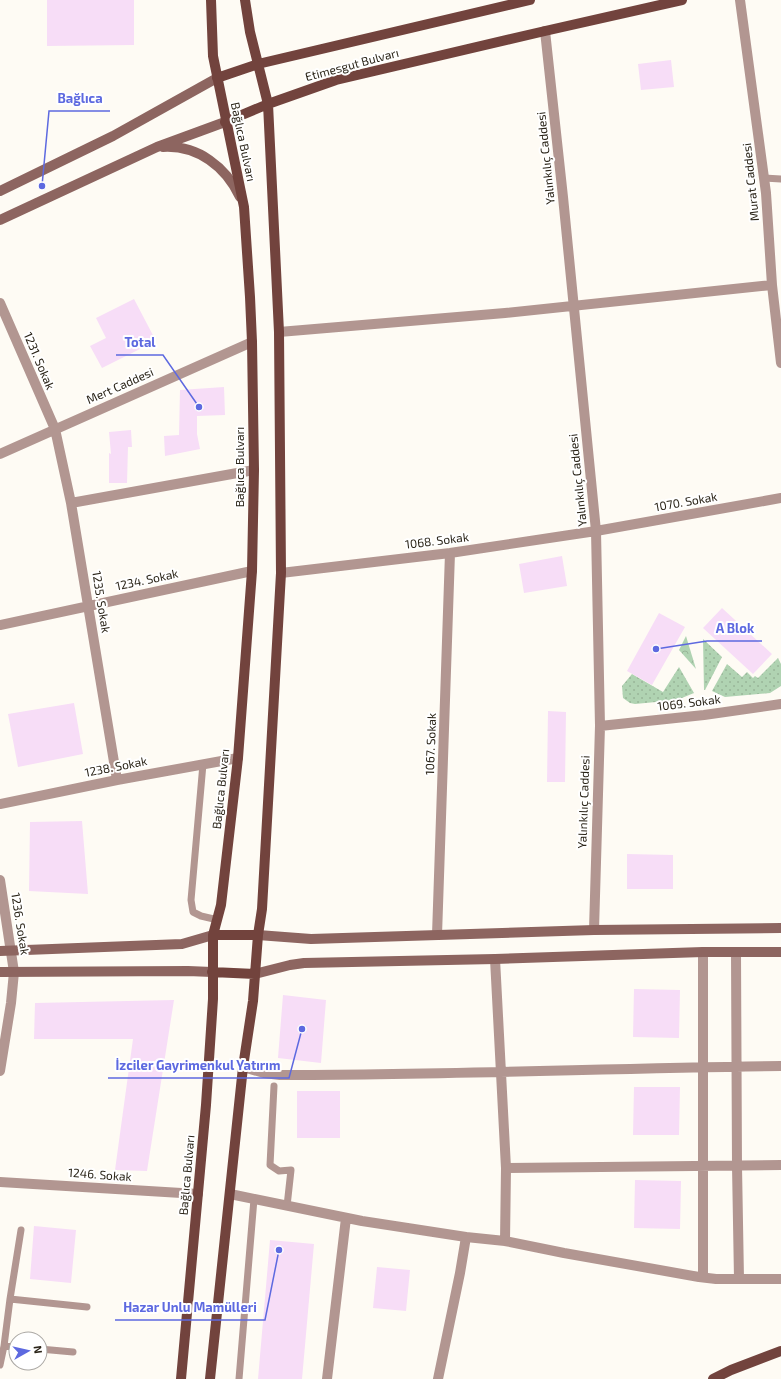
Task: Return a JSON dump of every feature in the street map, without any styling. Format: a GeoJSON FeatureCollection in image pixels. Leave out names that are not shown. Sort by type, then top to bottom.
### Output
{"type":"FeatureCollection","features":[{"type":"Feature","properties":{"kind":"main road","name":"Bağlıca Bulvarı"},"geometry":{"type":"LineString","coordinates":[[181,1379],[211,1037],[213,999],[213,935],[218,920],[222,894],[238,758],[252,571],[254,470],[252,342],[244,208],[225,122],[213,56],[211,0]]}},
{"type":"Feature","properties":{"kind":"main road","name":"Bağlıca Bulvarı"},"geometry":{"type":"LineString","coordinates":[[245,0],[250,32],[268,104],[279,332],[281,573],[262,902],[255,974]]}},
{"type":"Feature","properties":{"kind":"main road","name":"Etimesgut Bulvarı"},"geometry":{"type":"LineString","coordinates":[[0,191],[113,136],[217,78],[258,64],[530,0]]}},
{"type":"Feature","properties":{"kind":"main road","name":"Etimesgut Bulvarı"},"geometry":{"type":"LineString","coordinates":[[0,220],[157,147],[225,122],[268,104],[336,80],[682,0]]}},
{"type":"Feature","properties":{"kind":"main road"},"geometry":{"type":"LineString","coordinates":[[157,147],[167,146],[188,150],[202,155],[215,164],[233,183],[244,208]]}},
{"type":"Feature","properties":{"kind":"main road"},"geometry":{"type":"LineString","coordinates":[[0,951],[182,944],[213,935],[258,935],[311,939],[594,930],[781,928]]}},
{"type":"Feature","properties":{"kind":"main road"},"geometry":{"type":"LineString","coordinates":[[0,972],[188,971],[255,974],[304,963],[495,959],[703,952],[781,952]]}},
{"type":"Feature","properties":{"kind":"main road"},"geometry":{"type":"LineString","coordinates":[[210,1379],[243,1067],[253,1001],[255,974]]}},
{"type":"Feature","properties":{"kind":"main road"},"geometry":{"type":"LineString","coordinates":[[713,1379],[731,1370],[781,1351]]}},
{"type":"Feature","properties":{"kind":"street","name":"Murat Caddesi"},"geometry":{"type":"LineString","coordinates":[[740,0],[764,178],[772,285],[781,363]]}},
{"type":"Feature","properties":{"kind":"street","name":"Yalınkılıç Caddesi"},"geometry":{"type":"LineString","coordinates":[[545,31],[596,531],[600,726],[594,930]]}},
{"type":"Feature","properties":{"kind":"street"},"geometry":{"type":"LineString","coordinates":[[279,332],[505,313],[772,285]]}},
{"type":"Feature","properties":{"kind":"street","name":"1231. Sokak"},"geometry":{"type":"LineString","coordinates":[[0,304],[55,429]]}},
{"type":"Feature","properties":{"kind":"street","name":"Mert Caddesi"},"geometry":{"type":"LineString","coordinates":[[0,454],[252,342]]}},
{"type":"Feature","properties":{"kind":"street","name":"1235. Sokak"},"geometry":{"type":"LineString","coordinates":[[55,429],[72,503],[117,780]]}},
{"type":"Feature","properties":{"kind":"street"},"geometry":{"type":"LineString","coordinates":[[72,503],[254,470]]}},
{"type":"Feature","properties":{"kind":"street","name":"1070. Sokak"},"geometry":{"type":"LineString","coordinates":[[596,531],[781,498]]}},
{"type":"Feature","properties":{"kind":"street","name":"1068. Sokak"},"geometry":{"type":"LineString","coordinates":[[281,573],[450,553],[596,531]]}},
{"type":"Feature","properties":{"kind":"street","name":"1067. Sokak"},"geometry":{"type":"LineString","coordinates":[[437,935],[450,553]]}},
{"type":"Feature","properties":{"kind":"street","name":"1234. Sokak"},"geometry":{"type":"LineString","coordinates":[[0,625],[252,571]]}},
{"type":"Feature","properties":{"kind":"street","name":"1069. Sokak"},"geometry":{"type":"LineString","coordinates":[[600,726],[704,715],[781,704]]}},
{"type":"Feature","properties":{"kind":"street","name":"1238. Sokak"},"geometry":{"type":"LineString","coordinates":[[0,804],[117,780],[238,758]]}},
{"type":"Feature","properties":{"kind":"street","name":"1236. Sokak"},"geometry":{"type":"LineString","coordinates":[[0,880],[14,972],[11,1002],[0,1071]]}},
{"type":"Feature","properties":{"kind":"street"},"geometry":{"type":"LineString","coordinates":[[703,952],[704,1278]]}},
{"type":"Feature","properties":{"kind":"street"},"geometry":{"type":"LineString","coordinates":[[736,952],[739,1279]]}},
{"type":"Feature","properties":{"kind":"street"},"geometry":{"type":"LineString","coordinates":[[495,959],[506,1168],[505,1241]]}},
{"type":"Feature","properties":{"kind":"street"},"geometry":{"type":"LineString","coordinates":[[243,1067],[264,1073],[280,1075],[387,1075],[501,1071],[781,1066]]}},
{"type":"Feature","properties":{"kind":"street"},"geometry":{"type":"LineString","coordinates":[[506,1168],[781,1165]]}},
{"type":"Feature","properties":{"kind":"street","name":"1246. Sokak"},"geometry":{"type":"LineString","coordinates":[[0,1182],[198,1194]]}},
{"type":"Feature","properties":{"kind":"street"},"geometry":{"type":"LineString","coordinates":[[230,1194],[346,1218],[466,1237],[505,1241],[704,1278],[781,1279]]}},
{"type":"Feature","properties":{"kind":"street"},"geometry":{"type":"LineString","coordinates":[[327,1379],[346,1218]]}},
{"type":"Feature","properties":{"kind":"street"},"geometry":{"type":"LineString","coordinates":[[438,1379],[466,1237]]}},
{"type":"Feature","properties":{"kind":"lane"},"geometry":{"type":"LineString","coordinates":[[764,178],[781,179]]}},
{"type":"Feature","properties":{"kind":"lane"},"geometry":{"type":"LineString","coordinates":[[203,764],[190,900],[193,912],[201,916],[218,920]]}},
{"type":"Feature","properties":{"kind":"lane"},"geometry":{"type":"LineString","coordinates":[[274,1086],[270,1165],[279,1171],[291,1170],[287,1206]]}},
{"type":"Feature","properties":{"kind":"lane"},"geometry":{"type":"LineString","coordinates":[[239,1379],[254,1199]]}},
{"type":"Feature","properties":{"kind":"lane"},"geometry":{"type":"LineString","coordinates":[[0,1365],[21,1230]]}},
{"type":"Feature","properties":{"kind":"lane"},"geometry":{"type":"LineString","coordinates":[[10,1299],[87,1307]]}},
{"type":"Feature","properties":{"kind":"lane"},"geometry":{"type":"LineString","coordinates":[[48,1350],[73,1352]]}},
{"type":"Feature","properties":{"kind":"green space"},"geometry":{"type":"Polygon","coordinates":[[[686,636],[696,669],[679,650],[686,636]]]}},
{"type":"Feature","properties":{"kind":"green space"},"geometry":{"type":"Polygon","coordinates":[[[703,639],[722,657],[705,690],[704,690],[703,639]]]}},
{"type":"Feature","properties":{"kind":"green space"},"geometry":{"type":"Polygon","coordinates":[[[778,658],[781,664],[781,686],[770,693],[725,697],[712,691],[727,664],[742,677],[747,672],[753,678],[755,676],[758,678],[778,658]]]}},
{"type":"Feature","properties":{"kind":"green space"},"geometry":{"type":"Polygon","coordinates":[[[679,667],[694,693],[677,700],[635,704],[630,703],[623,698],[622,686],[632,674],[663,692],[679,667]]]}},
{"type":"Feature","properties":{"kind":"building"},"geometry":{"type":"Polygon","coordinates":[[[47,0],[134,0],[134,45],[47,46],[47,0]]]}},
{"type":"Feature","properties":{"kind":"building"},"geometry":{"type":"Polygon","coordinates":[[[671,60],[674,87],[641,90],[638,64],[671,60]]]}},
{"type":"Feature","properties":{"kind":"building"},"geometry":{"type":"Polygon","coordinates":[[[134,299],[156,341],[102,368],[90,346],[106,338],[96,318],[134,299]]]}},
{"type":"Feature","properties":{"kind":"building"},"geometry":{"type":"Polygon","coordinates":[[[224,387],[225,415],[197,416],[197,434],[200,449],[165,456],[164,436],[179,435],[180,390],[224,387]]]}},
{"type":"Feature","properties":{"kind":"building"},"geometry":{"type":"Polygon","coordinates":[[[131,430],[132,447],[128,447],[127,483],[109,483],[109,453],[111,454],[109,432],[131,430]]]}},
{"type":"Feature","properties":{"kind":"building"},"geometry":{"type":"Polygon","coordinates":[[[562,556],[567,586],[524,593],[519,564],[562,556]]]}},
{"type":"Feature","properties":{"kind":"building"},"geometry":{"type":"Polygon","coordinates":[[[722,608],[772,654],[753,674],[703,628],[722,608]]]}},
{"type":"Feature","properties":{"kind":"building"},"geometry":{"type":"Polygon","coordinates":[[[659,613],[685,627],[652,685],[627,671],[659,613]]]}},
{"type":"Feature","properties":{"kind":"building"},"geometry":{"type":"Polygon","coordinates":[[[74,703],[83,754],[18,767],[8,714],[74,703]]]}},
{"type":"Feature","properties":{"kind":"building"},"geometry":{"type":"Polygon","coordinates":[[[548,711],[566,712],[565,782],[547,782],[548,711]]]}},
{"type":"Feature","properties":{"kind":"building"},"geometry":{"type":"Polygon","coordinates":[[[82,821],[88,894],[29,891],[30,822],[82,821]]]}},
{"type":"Feature","properties":{"kind":"building"},"geometry":{"type":"Polygon","coordinates":[[[627,854],[673,855],[673,889],[627,889],[627,854]]]}},
{"type":"Feature","properties":{"kind":"building"},"geometry":{"type":"Polygon","coordinates":[[[634,989],[680,990],[679,1038],[633,1037],[634,989]]]}},
{"type":"Feature","properties":{"kind":"building"},"geometry":{"type":"Polygon","coordinates":[[[283,995],[326,1000],[321,1063],[278,1058],[283,995]]]}},
{"type":"Feature","properties":{"kind":"building"},"geometry":{"type":"Polygon","coordinates":[[[174,1000],[147,1171],[115,1170],[133,1039],[34,1039],[35,1003],[174,1000]]]}},
{"type":"Feature","properties":{"kind":"building"},"geometry":{"type":"Polygon","coordinates":[[[634,1087],[680,1087],[679,1135],[633,1135],[634,1087]]]}},
{"type":"Feature","properties":{"kind":"building"},"geometry":{"type":"Polygon","coordinates":[[[297,1091],[340,1091],[340,1138],[297,1138],[297,1091]]]}},
{"type":"Feature","properties":{"kind":"building"},"geometry":{"type":"Polygon","coordinates":[[[635,1180],[681,1181],[680,1229],[634,1228],[635,1180]]]}},
{"type":"Feature","properties":{"kind":"building"},"geometry":{"type":"Polygon","coordinates":[[[34,1226],[76,1230],[71,1283],[30,1279],[34,1226]]]}},
{"type":"Feature","properties":{"kind":"building"},"geometry":{"type":"Polygon","coordinates":[[[270,1240],[314,1244],[302,1379],[258,1379],[270,1240]]]}},
{"type":"Feature","properties":{"kind":"building"},"geometry":{"type":"Polygon","coordinates":[[[377,1267],[410,1270],[406,1311],[373,1308],[377,1267]]]}},
{"type":"Feature","properties":{"kind":"place","name":"Bağlıca"},"geometry":{"type":"Point","coordinates":[42,186]}},
{"type":"Feature","properties":{"kind":"place","name":"Total"},"geometry":{"type":"Point","coordinates":[199,407]}},
{"type":"Feature","properties":{"kind":"place","name":"A Blok"},"geometry":{"type":"Point","coordinates":[656,649]}},
{"type":"Feature","properties":{"kind":"place","name":"İzciler Gayrimenkul Yatırım"},"geometry":{"type":"Point","coordinates":[302,1029]}},
{"type":"Feature","properties":{"kind":"place","name":"Hazar Unlu Mamülleri"},"geometry":{"type":"Point","coordinates":[279,1250]}}]}
